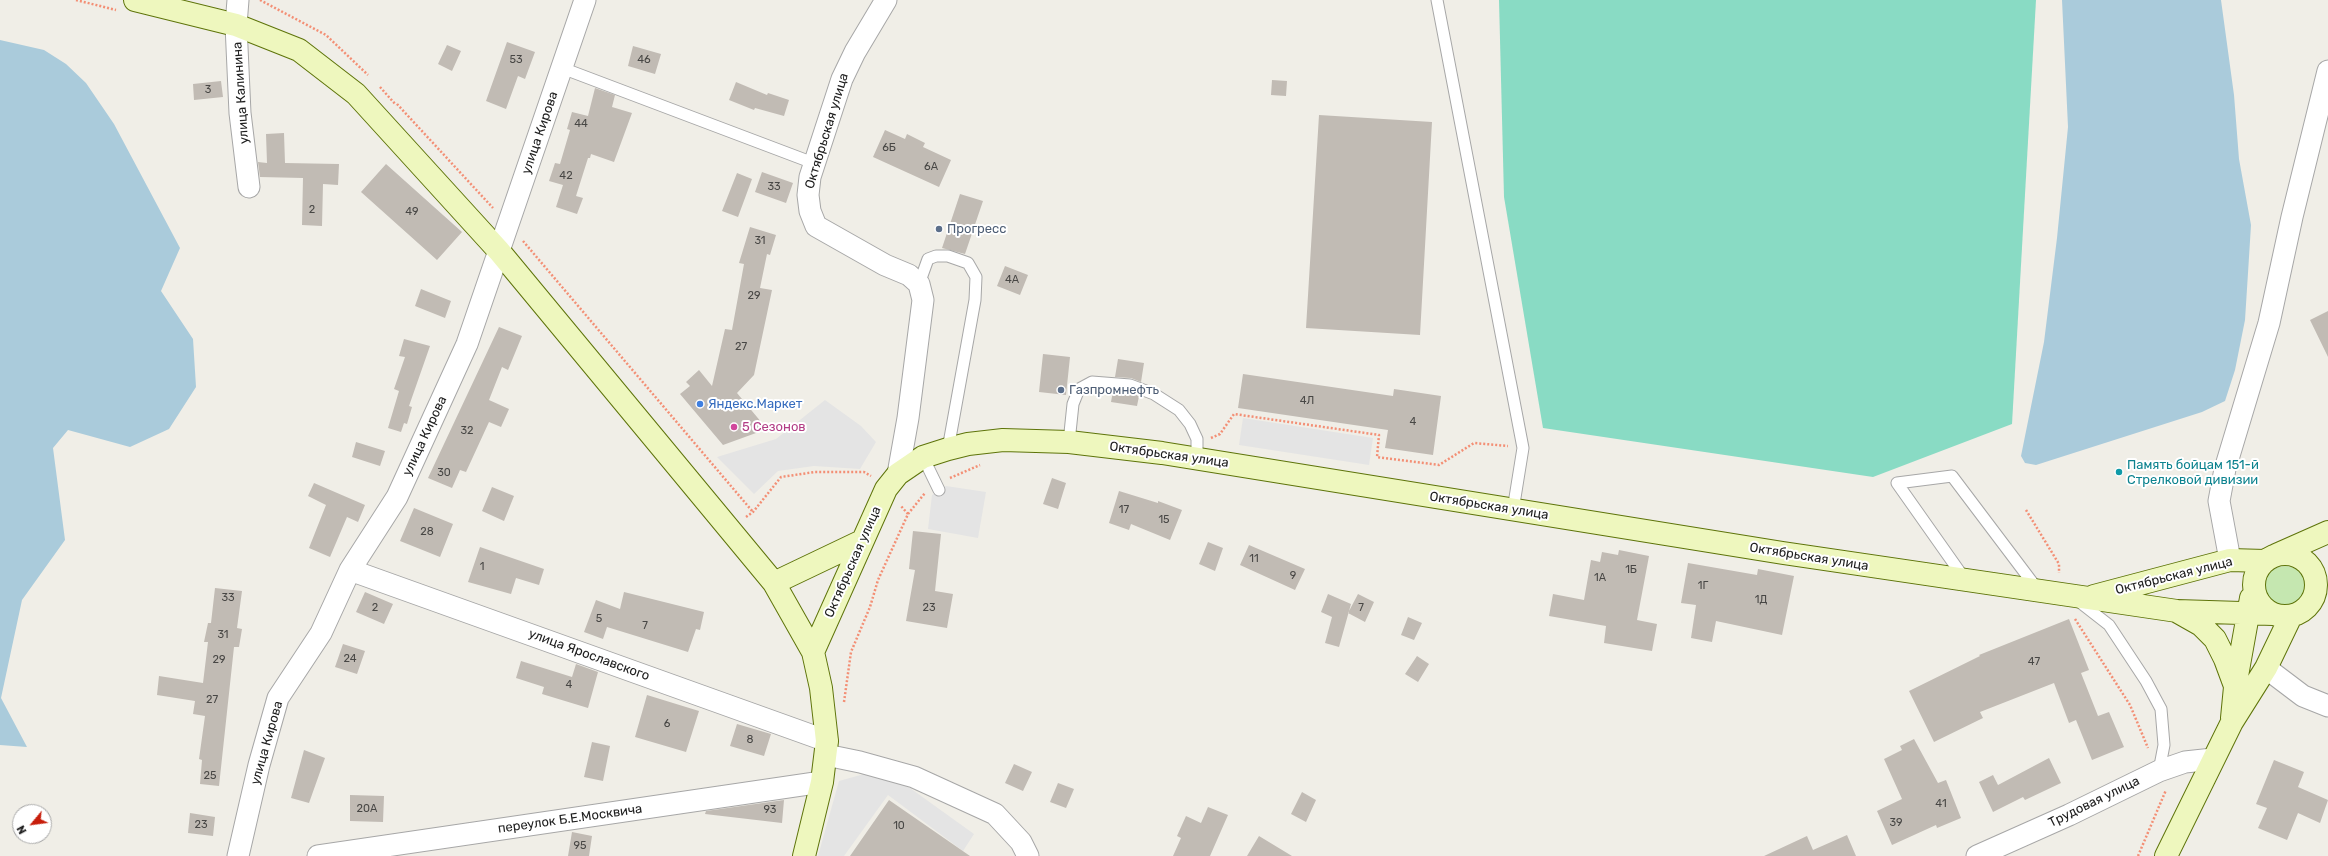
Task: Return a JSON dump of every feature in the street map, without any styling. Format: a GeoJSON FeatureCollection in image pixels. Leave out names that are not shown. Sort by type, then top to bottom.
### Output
{"type":"FeatureCollection","features":[{"type":"Feature","properties":{"kind":"street","name":"улица Калинина"},"geometry":{"type":"LineString","coordinates":[[238,0],[236,25],[240,113],[249,187]]}},
{"type":"Feature","properties":{"kind":"street","name":"улица Кирова"},"geometry":{"type":"LineString","coordinates":[[240,855],[259,765],[278,698],[321,633],[350,570],[396,497],[467,344],[585,0]]}},
{"type":"Feature","properties":{"kind":"street","name":"Октябрьская улица"},"geometry":{"type":"LineString","coordinates":[[813,652],[862,541],[892,481],[908,418],[923,300],[919,284],[909,275],[858,250],[816,226],[810,211],[808,195],[810,178],[816,164],[842,79],[855,52],[886,0]]}},
{"type":"Feature","properties":{"kind":"street"},"geometry":{"type":"LineString","coordinates":[[128,6],[236,25],[300,50],[356,94],[499,251],[774,583],[813,652],[821,688],[824,715],[827,748],[822,782],[804,856]]}},
{"type":"Feature","properties":{"kind":"street"},"geometry":{"type":"LineString","coordinates":[[2230,560],[2219,501],[2221,488],[2269,322],[2292,217],[2328,71]]}},
{"type":"Feature","properties":{"kind":"street","name":"Октябрьская улица"},"geometry":{"type":"LineString","coordinates":[[892,481],[923,457],[948,449],[1003,440],[1069,442],[1197,458],[1898,571],[1964,578],[2038,591],[2177,611],[2249,613],[2291,612]]}},
{"type":"Feature","properties":{"kind":"street"},"geometry":{"type":"LineString","coordinates":[[2232,722],[2235,687],[2257,572],[2269,559],[2328,532]]}},
{"type":"Feature","properties":{"kind":"street"},"geometry":{"type":"LineString","coordinates":[[774,583],[862,541]]}},
{"type":"Feature","properties":{"kind":"street"},"geometry":{"type":"LineString","coordinates":[[2166,856],[2232,722],[2266,668],[2291,612],[2314,598],[2316,577],[2311,567],[2304,560],[2294,555],[2284,554],[2269,559]]}},
{"type":"Feature","properties":{"kind":"street","name":"Октябрьская улица"},"geometry":{"type":"LineString","coordinates":[[2073,596],[2230,560],[2269,559]]}},
{"type":"Feature","properties":{"kind":"street","name":"улица Ярославского"},"geometry":{"type":"LineString","coordinates":[[350,570],[827,748],[860,762],[914,778],[995,814],[1021,842],[1028,856]]}},
{"type":"Feature","properties":{"kind":"street"},"geometry":{"type":"LineString","coordinates":[[2254,585],[2259,602],[2291,612],[2328,591]]}},
{"type":"Feature","properties":{"kind":"street","name":"Октябрьская улица"},"geometry":{"type":"LineString","coordinates":[[2177,611],[2201,625],[2214,639],[2225,659],[2235,687]]}},
{"type":"Feature","properties":{"kind":"street"},"geometry":{"type":"LineString","coordinates":[[2266,668],[2303,696],[2328,706]]}},
{"type":"Feature","properties":{"kind":"street","name":"Трудовая улица"},"geometry":{"type":"LineString","coordinates":[[1977,856],[2069,815],[2159,770],[2185,762],[2213,759]]}},
{"type":"Feature","properties":{"kind":"street","name":"переулок Б.Е.Москвича"},"geometry":{"type":"LineString","coordinates":[[318,856],[822,782]]}},
{"type":"Feature","properties":{"kind":"lane"},"geometry":{"type":"LineString","coordinates":[[1437,0],[1523,448],[1513,510]]}},
{"type":"Feature","properties":{"kind":"lane"},"geometry":{"type":"LineString","coordinates":[[562,68],[816,164]]}},
{"type":"Feature","properties":{"kind":"lane"},"geometry":{"type":"LineString","coordinates":[[919,284],[928,259],[936,256],[948,256],[968,263],[976,277],[974,300],[948,449]]}},
{"type":"Feature","properties":{"kind":"lane"},"geometry":{"type":"LineString","coordinates":[[1069,442],[1073,404],[1080,389],[1092,382],[1130,386],[1154,394],[1179,410],[1190,424],[1197,439],[1197,458]]}},
{"type":"Feature","properties":{"kind":"lane"},"geometry":{"type":"LineString","coordinates":[[923,457],[938,488]]}},
{"type":"Feature","properties":{"kind":"lane"},"geometry":{"type":"LineString","coordinates":[[1964,578],[1897,483],[1952,476],[2038,591]]}},
{"type":"Feature","properties":{"kind":"lane"},"geometry":{"type":"LineString","coordinates":[[2073,596],[2109,625],[2146,681],[2161,709],[2164,745],[2159,770]]}},
{"type":"Feature","properties":{"kind":"path"},"geometry":{"type":"LineString","coordinates":[[76,0],[128,6]]}},
{"type":"Feature","properties":{"kind":"path"},"geometry":{"type":"LineString","coordinates":[[397,104],[508,224],[753,512]]}},
{"type":"Feature","properties":{"kind":"path"},"geometry":{"type":"LineString","coordinates":[[824,715],[843,716],[851,652],[870,607],[878,580],[908,514],[925,492],[938,488],[981,464]]}},
{"type":"Feature","properties":{"kind":"path"},"geometry":{"type":"LineString","coordinates":[[892,481],[908,514]]}},
{"type":"Feature","properties":{"kind":"path"},"geometry":{"type":"LineString","coordinates":[[2026,510],[2059,564],[2073,596],[2130,705],[2153,764],[2159,770],[2167,787],[2138,856]]}},
{"type":"Feature","properties":{"kind":"green space"},"geometry":{"type":"Polygon","coordinates":[[[1499,0],[2036,0],[2012,424],[1873,477],[1543,428],[1504,197],[1499,0]]]}},
{"type":"Feature","properties":{"kind":"green space"},"geometry":{"type":"Polygon","coordinates":[[[2285,566],[2300,572],[2306,587],[2300,602],[2285,608],[2270,602],[2264,587],[2270,572],[2285,566]]]}},
{"type":"Feature","properties":{"kind":"shaded area"},"geometry":{"type":"Polygon","coordinates":[[[825,400],[861,426],[876,442],[860,469],[814,466],[778,471],[754,494],[717,457],[776,439],[825,400]]]}},
{"type":"Feature","properties":{"kind":"shaded area"},"geometry":{"type":"Polygon","coordinates":[[[1243,418],[1373,438],[1369,465],[1239,445],[1243,418]]]}},
{"type":"Feature","properties":{"kind":"shaded area"},"geometry":{"type":"Polygon","coordinates":[[[946,486],[986,492],[978,538],[928,529],[932,495],[946,486]]]}},
{"type":"Feature","properties":{"kind":"shaded area"},"geometry":{"type":"Polygon","coordinates":[[[864,774],[903,783],[974,834],[963,851],[888,795],[844,856],[818,856],[839,781],[864,774]]]}},
{"type":"Feature","properties":{"kind":"water"},"geometry":{"type":"Polygon","coordinates":[[[2062,0],[2221,0],[2234,95],[2239,159],[2251,225],[2245,320],[2235,370],[2225,401],[2202,412],[2036,465],[2025,463],[2021,456],[2044,342],[2057,238],[2068,127],[2062,0]]]}},
{"type":"Feature","properties":{"kind":"water"},"geometry":{"type":"Polygon","coordinates":[[[0,40],[44,50],[66,64],[86,83],[114,124],[180,248],[161,291],[193,339],[196,387],[169,429],[130,447],[68,430],[53,448],[65,540],[22,600],[1,698],[27,747],[0,745],[0,40]]]}},
{"type":"Feature","properties":{"kind":"building"},"geometry":{"type":"Polygon","coordinates":[[[507,42],[535,52],[525,79],[518,76],[506,109],[486,101],[507,42]]]}},
{"type":"Feature","properties":{"kind":"building"},"geometry":{"type":"Polygon","coordinates":[[[447,45],[461,51],[452,71],[438,64],[447,45]]]}},
{"type":"Feature","properties":{"kind":"building"},"geometry":{"type":"Polygon","coordinates":[[[633,46],[661,54],[655,74],[628,66],[633,46]]]}},
{"type":"Feature","properties":{"kind":"building"},"geometry":{"type":"Polygon","coordinates":[[[1272,80],[1287,81],[1286,96],[1271,95],[1272,80]]]}},
{"type":"Feature","properties":{"kind":"building"},"geometry":{"type":"Polygon","coordinates":[[[221,81],[223,97],[194,100],[193,84],[221,81]]]}},
{"type":"Feature","properties":{"kind":"building"},"geometry":{"type":"Polygon","coordinates":[[[736,82],[767,95],[768,93],[789,100],[784,116],[755,108],[754,110],[729,100],[736,82]]]}},
{"type":"Feature","properties":{"kind":"building"},"geometry":{"type":"Polygon","coordinates":[[[595,88],[615,95],[612,107],[632,113],[614,162],[591,154],[590,158],[588,158],[576,196],[583,198],[577,214],[556,207],[563,185],[549,181],[555,163],[560,164],[570,130],[567,129],[572,112],[588,116],[595,88]]]}},
{"type":"Feature","properties":{"kind":"building"},"geometry":{"type":"Polygon","coordinates":[[[1319,115],[1432,122],[1420,335],[1306,328],[1319,115]]]}},
{"type":"Feature","properties":{"kind":"building"},"geometry":{"type":"Polygon","coordinates":[[[885,130],[905,139],[907,134],[925,143],[923,147],[951,160],[939,187],[873,157],[885,130]]]}},
{"type":"Feature","properties":{"kind":"building"},"geometry":{"type":"Polygon","coordinates":[[[284,133],[285,163],[339,164],[338,185],[323,184],[322,226],[302,225],[303,178],[260,177],[258,162],[267,163],[266,134],[284,133]]]}},
{"type":"Feature","properties":{"kind":"building"},"geometry":{"type":"Polygon","coordinates":[[[386,164],[462,232],[437,260],[361,192],[386,164]]]}},
{"type":"Feature","properties":{"kind":"building"},"geometry":{"type":"Polygon","coordinates":[[[762,172],[793,183],[786,203],[755,192],[762,172]]]}},
{"type":"Feature","properties":{"kind":"building"},"geometry":{"type":"Polygon","coordinates":[[[737,173],[752,179],[738,217],[722,211],[737,173]]]}},
{"type":"Feature","properties":{"kind":"building"},"geometry":{"type":"Polygon","coordinates":[[[960,194],[983,201],[965,254],[942,248],[960,194]]]}},
{"type":"Feature","properties":{"kind":"building"},"geometry":{"type":"Polygon","coordinates":[[[750,227],[776,235],[770,255],[767,254],[760,288],[772,290],[754,375],[737,393],[767,429],[723,445],[680,394],[690,386],[686,382],[699,370],[712,386],[725,329],[732,330],[744,264],[739,263],[750,227]]]}},
{"type":"Feature","properties":{"kind":"building"},"geometry":{"type":"Polygon","coordinates":[[[1005,266],[1028,275],[1020,295],[997,286],[1005,266]]]}},
{"type":"Feature","properties":{"kind":"building"},"geometry":{"type":"Polygon","coordinates":[[[421,289],[451,301],[445,318],[415,306],[421,289]]]}},
{"type":"Feature","properties":{"kind":"building"},"geometry":{"type":"Polygon","coordinates":[[[2328,311],[2328,357],[2310,320],[2328,311]]]}},
{"type":"Feature","properties":{"kind":"building"},"geometry":{"type":"Polygon","coordinates":[[[499,327],[522,336],[508,370],[502,367],[489,400],[509,409],[501,427],[489,422],[466,472],[460,470],[452,488],[428,478],[499,327]]]}},
{"type":"Feature","properties":{"kind":"building"},"geometry":{"type":"Polygon","coordinates":[[[404,339],[430,346],[409,406],[412,407],[407,424],[404,423],[401,432],[388,428],[399,391],[394,389],[405,357],[399,356],[404,339]]]}},
{"type":"Feature","properties":{"kind":"building"},"geometry":{"type":"Polygon","coordinates":[[[1043,354],[1070,357],[1066,395],[1039,392],[1043,354]]]}},
{"type":"Feature","properties":{"kind":"building"},"geometry":{"type":"Polygon","coordinates":[[[1118,359],[1144,363],[1141,382],[1131,378],[1115,377],[1118,359]]]}},
{"type":"Feature","properties":{"kind":"building"},"geometry":{"type":"Polygon","coordinates":[[[1243,374],[1393,396],[1394,389],[1441,396],[1433,455],[1385,448],[1388,430],[1238,408],[1243,374]]]}},
{"type":"Feature","properties":{"kind":"building"},"geometry":{"type":"Polygon","coordinates":[[[1113,391],[1128,392],[1139,396],[1137,406],[1111,402],[1113,391]]]}},
{"type":"Feature","properties":{"kind":"building"},"geometry":{"type":"Polygon","coordinates":[[[356,442],[385,451],[380,466],[352,457],[356,442]]]}},
{"type":"Feature","properties":{"kind":"building"},"geometry":{"type":"Polygon","coordinates":[[[1052,478],[1066,483],[1058,509],[1043,504],[1052,478]]]}},
{"type":"Feature","properties":{"kind":"building"},"geometry":{"type":"Polygon","coordinates":[[[314,483],[365,505],[358,522],[347,517],[330,557],[309,548],[326,505],[308,496],[314,483]]]}},
{"type":"Feature","properties":{"kind":"building"},"geometry":{"type":"Polygon","coordinates":[[[492,487],[514,496],[504,521],[482,511],[492,487]]]}},
{"type":"Feature","properties":{"kind":"building"},"geometry":{"type":"Polygon","coordinates":[[[1119,491],[1158,503],[1158,501],[1182,510],[1170,540],[1131,524],[1129,530],[1109,523],[1119,491]]]}},
{"type":"Feature","properties":{"kind":"building"},"geometry":{"type":"Polygon","coordinates":[[[414,508],[453,524],[440,557],[400,541],[414,508]]]}},
{"type":"Feature","properties":{"kind":"building"},"geometry":{"type":"Polygon","coordinates":[[[913,531],[941,534],[935,591],[953,594],[947,628],[906,621],[915,570],[909,569],[913,531]]]}},
{"type":"Feature","properties":{"kind":"building"},"geometry":{"type":"Polygon","coordinates":[[[1208,542],[1223,548],[1215,571],[1199,564],[1208,542]]]}},
{"type":"Feature","properties":{"kind":"building"},"geometry":{"type":"Polygon","coordinates":[[[1249,545],[1305,569],[1295,590],[1240,565],[1249,545]]]}},
{"type":"Feature","properties":{"kind":"building"},"geometry":{"type":"Polygon","coordinates":[[[480,547],[544,569],[539,585],[516,578],[511,594],[468,582],[480,547]]]}},
{"type":"Feature","properties":{"kind":"building"},"geometry":{"type":"Polygon","coordinates":[[[1619,550],[1649,556],[1637,620],[1657,624],[1652,651],[1604,643],[1606,626],[1549,616],[1553,594],[1584,600],[1591,560],[1600,562],[1602,552],[1618,555],[1619,550]]]}},
{"type":"Feature","properties":{"kind":"building"},"geometry":{"type":"Polygon","coordinates":[[[1688,563],[1757,575],[1758,569],[1794,576],[1782,635],[1716,621],[1712,642],[1691,638],[1696,605],[1681,603],[1688,563]]]}},
{"type":"Feature","properties":{"kind":"building"},"geometry":{"type":"Polygon","coordinates":[[[215,588],[242,591],[237,628],[242,629],[239,647],[234,647],[219,786],[200,784],[202,760],[199,759],[205,716],[193,714],[195,701],[157,695],[159,676],[203,683],[208,642],[204,642],[208,623],[211,623],[215,588]]]}},
{"type":"Feature","properties":{"kind":"building"},"geometry":{"type":"Polygon","coordinates":[[[365,592],[393,604],[384,624],[356,612],[365,592]]]}},
{"type":"Feature","properties":{"kind":"building"},"geometry":{"type":"Polygon","coordinates":[[[624,592],[704,612],[700,630],[696,629],[688,652],[607,627],[603,639],[584,632],[596,600],[620,609],[624,592]]]}},
{"type":"Feature","properties":{"kind":"building"},"geometry":{"type":"Polygon","coordinates":[[[1328,594],[1351,604],[1339,647],[1325,643],[1332,617],[1321,612],[1328,594]]]}},
{"type":"Feature","properties":{"kind":"building"},"geometry":{"type":"Polygon","coordinates":[[[1358,594],[1374,602],[1365,622],[1348,613],[1358,594]]]}},
{"type":"Feature","properties":{"kind":"building"},"geometry":{"type":"Polygon","coordinates":[[[1408,617],[1422,623],[1414,640],[1401,635],[1408,617]]]}},
{"type":"Feature","properties":{"kind":"building"},"geometry":{"type":"Polygon","coordinates":[[[2069,619],[2089,670],[2081,673],[2098,716],[2109,712],[2124,747],[2092,760],[2076,720],[2069,723],[2054,683],[1980,712],[1983,718],[1934,742],[1909,691],[1980,656],[1979,655],[2069,619]]]}},
{"type":"Feature","properties":{"kind":"building"},"geometry":{"type":"Polygon","coordinates":[[[343,644],[365,651],[357,674],[335,667],[343,644]]]}},
{"type":"Feature","properties":{"kind":"building"},"geometry":{"type":"Polygon","coordinates":[[[1417,656],[1429,664],[1418,682],[1405,674],[1417,656]]]}},
{"type":"Feature","properties":{"kind":"building"},"geometry":{"type":"Polygon","coordinates":[[[521,661],[572,677],[576,664],[598,672],[588,708],[542,694],[544,687],[516,678],[521,661]]]}},
{"type":"Feature","properties":{"kind":"building"},"geometry":{"type":"Polygon","coordinates":[[[647,695],[699,711],[686,752],[635,737],[647,695]]]}},
{"type":"Feature","properties":{"kind":"building"},"geometry":{"type":"Polygon","coordinates":[[[737,724],[771,734],[764,756],[730,746],[737,724]]]}},
{"type":"Feature","properties":{"kind":"building"},"geometry":{"type":"Polygon","coordinates":[[[1914,739],[1938,783],[1946,780],[1961,818],[1937,828],[1936,825],[1892,845],[1877,811],[1902,799],[1884,759],[1902,750],[1900,746],[1914,739]]]}},
{"type":"Feature","properties":{"kind":"building"},"geometry":{"type":"Polygon","coordinates":[[[592,742],[610,746],[603,781],[584,777],[592,742]]]}},
{"type":"Feature","properties":{"kind":"building"},"geometry":{"type":"Polygon","coordinates":[[[304,750],[325,758],[309,803],[291,798],[304,750]]]}},
{"type":"Feature","properties":{"kind":"building"},"geometry":{"type":"Polygon","coordinates":[[[2049,758],[2061,783],[2025,800],[2023,797],[1993,812],[1979,782],[1993,775],[1998,785],[2049,758]]]}},
{"type":"Feature","properties":{"kind":"building"},"geometry":{"type":"Polygon","coordinates":[[[2274,760],[2304,772],[2298,787],[2328,800],[2320,823],[2298,813],[2287,840],[2258,828],[2267,808],[2256,804],[2274,760]]]}},
{"type":"Feature","properties":{"kind":"building"},"geometry":{"type":"Polygon","coordinates":[[[1014,764],[1032,772],[1023,791],[1005,783],[1014,764]]]}},
{"type":"Feature","properties":{"kind":"building"},"geometry":{"type":"Polygon","coordinates":[[[1058,783],[1074,789],[1066,808],[1050,802],[1058,783]]]}},
{"type":"Feature","properties":{"kind":"building"},"geometry":{"type":"Polygon","coordinates":[[[1302,792],[1316,800],[1306,822],[1291,814],[1302,792]]]}},
{"type":"Feature","properties":{"kind":"building"},"geometry":{"type":"Polygon","coordinates":[[[350,795],[384,796],[383,822],[350,821],[350,795]]]}},
{"type":"Feature","properties":{"kind":"building"},"geometry":{"type":"Polygon","coordinates":[[[784,800],[782,823],[705,814],[706,811],[784,800]]]}},
{"type":"Feature","properties":{"kind":"building"},"geometry":{"type":"Polygon","coordinates":[[[889,800],[970,856],[850,856],[889,800]]]}},
{"type":"Feature","properties":{"kind":"building"},"geometry":{"type":"Polygon","coordinates":[[[1208,807],[1228,815],[1210,856],[1173,856],[1181,838],[1177,836],[1186,816],[1201,823],[1208,807]]]}},
{"type":"Feature","properties":{"kind":"building"},"geometry":{"type":"Polygon","coordinates":[[[190,813],[215,817],[213,836],[188,833],[190,813]]]}},
{"type":"Feature","properties":{"kind":"building"},"geometry":{"type":"Polygon","coordinates":[[[572,832],[592,836],[589,856],[568,856],[572,832]]]}},
{"type":"Feature","properties":{"kind":"building"},"geometry":{"type":"Polygon","coordinates":[[[1847,835],[1856,856],[1764,856],[1807,836],[1813,850],[1847,835]]]}},
{"type":"Feature","properties":{"kind":"building"},"geometry":{"type":"Polygon","coordinates":[[[1259,836],[1292,856],[1247,856],[1259,836]]]}},
{"type":"Feature","properties":{"kind":"place","name":"Прогресс"},"geometry":{"type":"Point","coordinates":[939,229]}},
{"type":"Feature","properties":{"kind":"place","name":"Газпромнефть"},"geometry":{"type":"Point","coordinates":[1061,390]}},
{"type":"Feature","properties":{"kind":"place","name":"Яндекс.Маркет"},"geometry":{"type":"Point","coordinates":[700,404]}},
{"type":"Feature","properties":{"kind":"place","name":"5 Сезонов"},"geometry":{"type":"Point","coordinates":[734,427]}},
{"type":"Feature","properties":{"kind":"place","name":"Память бойцам 151-й Стрелковой дивизии"},"geometry":{"type":"Point","coordinates":[2119,472]}}]}
